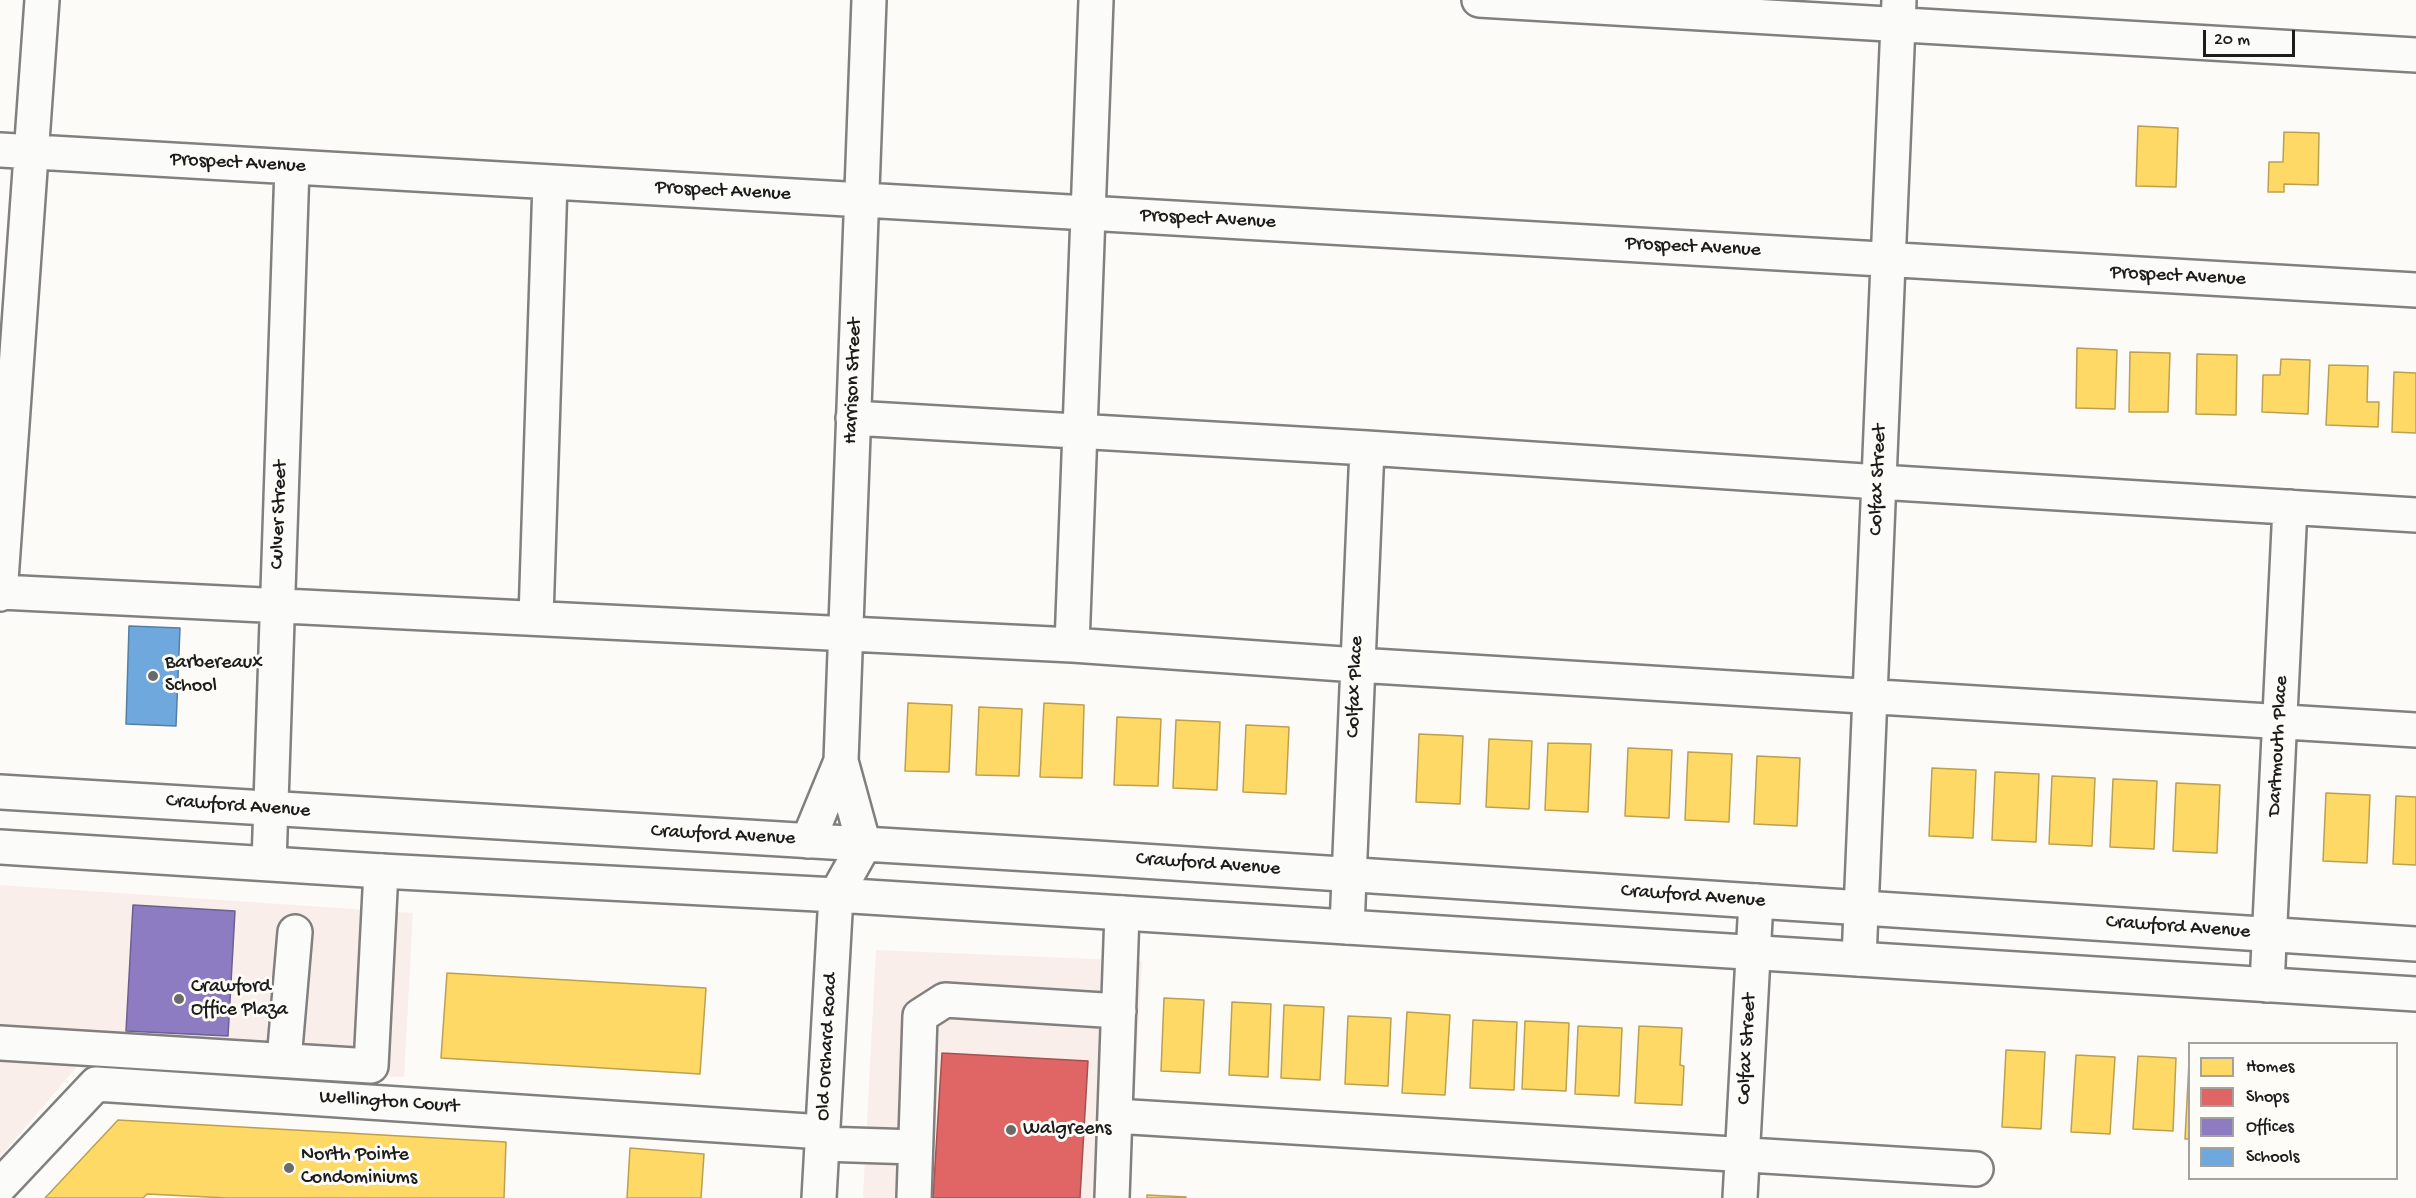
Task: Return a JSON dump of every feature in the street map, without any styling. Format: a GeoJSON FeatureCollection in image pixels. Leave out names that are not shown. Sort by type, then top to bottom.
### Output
{"type":"FeatureCollection","features":[{"type":"Feature","properties":{"kind":"street"},"geometry":{"type":"LineString","coordinates":[[42,0],[16,151],[0,593],[845,632],[2416,730]]}},
{"type":"Feature","properties":{"kind":"street","name":"Harrison Street"},"geometry":{"type":"LineString","coordinates":[[864,845],[841,761],[869,0]]}},
{"type":"Feature","properties":{"kind":"street"},"geometry":{"type":"LineString","coordinates":[[1072,645],[1096,0]]}},
{"type":"Feature","properties":{"kind":"street"},"geometry":{"type":"LineString","coordinates":[[1479,0],[1898,12],[2416,55]]}},
{"type":"Feature","properties":{"kind":"street","name":"Colfax Street"},"geometry":{"type":"LineString","coordinates":[[1859,959],[1898,12]]}},
{"type":"Feature","properties":{"kind":"street","name":"Prospect Avenue"},"geometry":{"type":"LineString","coordinates":[[16,151],[2416,290]]}},
{"type":"Feature","properties":{"kind":"street","name":"Culver Street"},"geometry":{"type":"LineString","coordinates":[[268,863],[292,167]]}},
{"type":"Feature","properties":{"kind":"street"},"geometry":{"type":"LineString","coordinates":[[537,618],[550,182]]}},
{"type":"Feature","properties":{"kind":"street"},"geometry":{"type":"LineString","coordinates":[[853,418],[2416,514]]}},
{"type":"Feature","properties":{"kind":"street","name":"Colfax Place"},"geometry":{"type":"LineString","coordinates":[[1347,927],[1367,448]]}},
{"type":"Feature","properties":{"kind":"street","name":"Dartmouth Place"},"geometry":{"type":"LineString","coordinates":[[2267,985],[2290,507]]}},
{"type":"Feature","properties":{"kind":"street","name":"Harrison Street"},"geometry":{"type":"LineString","coordinates":[[808,842],[841,761]]}},
{"type":"Feature","properties":{"kind":"street","name":"Crawford Avenue"},"geometry":{"type":"LineString","coordinates":[[0,792],[1349,874],[2416,944]]}},
{"type":"Feature","properties":{"kind":"street"},"geometry":{"type":"LineString","coordinates":[[808,842],[836,895]]}},
{"type":"Feature","properties":{"kind":"street","name":"Old Orchard Road"},"geometry":{"type":"LineString","coordinates":[[819,1198],[836,895],[864,845]]}},
{"type":"Feature","properties":{"kind":"street"},"geometry":{"type":"LineString","coordinates":[[0,847],[381,871],[836,895],[2416,994]]}},
{"type":"Feature","properties":{"kind":"street"},"geometry":{"type":"LineString","coordinates":[[0,1043],[371,1066],[381,871]]}},
{"type":"Feature","properties":{"kind":"street","name":"Colfax Street"},"geometry":{"type":"LineString","coordinates":[[1740,1198],[1756,901]]}},
{"type":"Feature","properties":{"kind":"street"},"geometry":{"type":"LineString","coordinates":[[1112,1198],[1122,913]]}},
{"type":"Feature","properties":{"kind":"street"},"geometry":{"type":"LineString","coordinates":[[284,1060],[295,932]]}},
{"type":"Feature","properties":{"kind":"street"},"geometry":{"type":"LineString","coordinates":[[914,1198],[920,1016],[945,1000],[1119,1011]]}},
{"type":"Feature","properties":{"kind":"street","name":"Wellington Court"},"geometry":{"type":"LineString","coordinates":[[0,1186],[96,1084],[822,1138]]}},
{"type":"Feature","properties":{"kind":"street"},"geometry":{"type":"LineString","coordinates":[[1115,1116],[1976,1169]]}},
{"type":"Feature","properties":{"kind":"street"},"geometry":{"type":"LineString","coordinates":[[822,1138],[915,1147]]}},
{"type":"Feature","properties":{"kind":"shaded area","name":"Crawford Office Plaza"},"geometry":{"type":"Polygon","coordinates":[[[0,885],[413,913],[404,1077],[80,1063],[0,1157],[0,885]]]}},
{"type":"Feature","properties":{"kind":"shaded area"},"geometry":{"type":"Polygon","coordinates":[[[876,950],[1142,961],[1129,1198],[863,1198],[876,950]]]}},
{"type":"Feature","properties":{"kind":"building: Homes"},"geometry":{"type":"Polygon","coordinates":[[[2138,126],[2178,128],[2176,187],[2136,186],[2138,126]]]}},
{"type":"Feature","properties":{"kind":"building: Homes"},"geometry":{"type":"Polygon","coordinates":[[[2284,132],[2319,133],[2318,185],[2284,184],[2284,192],[2268,192],[2269,162],[2283,162],[2284,132]]]}},
{"type":"Feature","properties":{"kind":"building: Homes"},"geometry":{"type":"Polygon","coordinates":[[[2077,348],[2117,350],[2115,409],[2076,408],[2077,348]]]}},
{"type":"Feature","properties":{"kind":"building: Homes"},"geometry":{"type":"Polygon","coordinates":[[[2130,352],[2170,353],[2168,412],[2129,412],[2130,352]]]}},
{"type":"Feature","properties":{"kind":"building: Homes"},"geometry":{"type":"Polygon","coordinates":[[[2197,354],[2237,355],[2236,415],[2196,414],[2197,354]]]}},
{"type":"Feature","properties":{"kind":"building: Homes"},"geometry":{"type":"Polygon","coordinates":[[[2281,359],[2310,360],[2308,414],[2262,412],[2263,375],[2280,375],[2281,359]]]}},
{"type":"Feature","properties":{"kind":"building: Homes"},"geometry":{"type":"Polygon","coordinates":[[[2329,365],[2368,366],[2367,402],[2379,402],[2378,427],[2326,425],[2329,365]]]}},
{"type":"Feature","properties":{"kind":"building: Homes"},"geometry":{"type":"Polygon","coordinates":[[[2394,372],[2416,373],[2416,433],[2392,432],[2394,372]]]}},
{"type":"Feature","properties":{"kind":"building: Homes"},"geometry":{"type":"Polygon","coordinates":[[[908,703],[952,705],[949,772],[905,771],[908,703]]]}},
{"type":"Feature","properties":{"kind":"building: Homes"},"geometry":{"type":"Polygon","coordinates":[[[1044,703],[1084,705],[1082,778],[1040,777],[1044,703]]]}},
{"type":"Feature","properties":{"kind":"building: Homes"},"geometry":{"type":"Polygon","coordinates":[[[979,707],[1022,709],[1019,776],[976,775],[979,707]]]}},
{"type":"Feature","properties":{"kind":"building: Homes"},"geometry":{"type":"Polygon","coordinates":[[[1117,717],[1161,719],[1158,786],[1114,785],[1117,717]]]}},
{"type":"Feature","properties":{"kind":"building: Homes"},"geometry":{"type":"Polygon","coordinates":[[[1176,720],[1220,722],[1217,790],[1173,788],[1176,720]]]}},
{"type":"Feature","properties":{"kind":"building: Homes"},"geometry":{"type":"Polygon","coordinates":[[[1246,725],[1289,727],[1286,794],[1243,792],[1246,725]]]}},
{"type":"Feature","properties":{"kind":"building: Homes"},"geometry":{"type":"Polygon","coordinates":[[[1419,734],[1463,736],[1460,804],[1416,802],[1419,734]]]}},
{"type":"Feature","properties":{"kind":"building: Homes"},"geometry":{"type":"Polygon","coordinates":[[[1489,739],[1532,741],[1529,809],[1486,807],[1489,739]]]}},
{"type":"Feature","properties":{"kind":"building: Homes"},"geometry":{"type":"Polygon","coordinates":[[[1548,743],[1591,744],[1588,812],[1545,810],[1548,743]]]}},
{"type":"Feature","properties":{"kind":"building: Homes"},"geometry":{"type":"Polygon","coordinates":[[[1628,748],[1672,750],[1669,818],[1625,816],[1628,748]]]}},
{"type":"Feature","properties":{"kind":"building: Homes"},"geometry":{"type":"Polygon","coordinates":[[[1688,752],[1732,754],[1729,822],[1685,820],[1688,752]]]}},
{"type":"Feature","properties":{"kind":"building: Homes"},"geometry":{"type":"Polygon","coordinates":[[[1757,756],[1800,758],[1797,826],[1754,824],[1757,756]]]}},
{"type":"Feature","properties":{"kind":"building: Homes"},"geometry":{"type":"Polygon","coordinates":[[[1932,768],[1976,770],[1973,838],[1929,836],[1932,768]]]}},
{"type":"Feature","properties":{"kind":"building: Homes"},"geometry":{"type":"Polygon","coordinates":[[[1995,772],[2039,774],[2036,842],[1992,840],[1995,772]]]}},
{"type":"Feature","properties":{"kind":"building: Homes"},"geometry":{"type":"Polygon","coordinates":[[[2052,776],[2095,778],[2092,846],[2049,844],[2052,776]]]}},
{"type":"Feature","properties":{"kind":"building: Homes"},"geometry":{"type":"Polygon","coordinates":[[[2113,779],[2157,781],[2154,849],[2110,847],[2113,779]]]}},
{"type":"Feature","properties":{"kind":"building: Homes"},"geometry":{"type":"Polygon","coordinates":[[[2176,783],[2220,785],[2217,853],[2173,851],[2176,783]]]}},
{"type":"Feature","properties":{"kind":"building: Homes"},"geometry":{"type":"Polygon","coordinates":[[[2326,793],[2370,795],[2367,863],[2323,861],[2326,793]]]}},
{"type":"Feature","properties":{"kind":"building: Homes"},"geometry":{"type":"Polygon","coordinates":[[[2396,796],[2416,797],[2416,865],[2393,864],[2396,796]]]}},
{"type":"Feature","properties":{"kind":"building: Homes"},"geometry":{"type":"Polygon","coordinates":[[[447,973],[706,988],[700,1074],[441,1058],[447,973]]]}},
{"type":"Feature","properties":{"kind":"building: Homes"},"geometry":{"type":"Polygon","coordinates":[[[1164,998],[1204,1000],[1200,1073],[1161,1071],[1164,998]]]}},
{"type":"Feature","properties":{"kind":"building: Homes"},"geometry":{"type":"Polygon","coordinates":[[[1232,1002],[1271,1004],[1268,1077],[1229,1075],[1232,1002]]]}},
{"type":"Feature","properties":{"kind":"building: Homes"},"geometry":{"type":"Polygon","coordinates":[[[1284,1005],[1324,1007],[1320,1080],[1281,1078],[1284,1005]]]}},
{"type":"Feature","properties":{"kind":"building: Homes"},"geometry":{"type":"Polygon","coordinates":[[[1407,1012],[1450,1015],[1445,1095],[1402,1093],[1407,1012]]]}},
{"type":"Feature","properties":{"kind":"building: Homes"},"geometry":{"type":"Polygon","coordinates":[[[1348,1016],[1391,1018],[1388,1086],[1345,1084],[1348,1016]]]}},
{"type":"Feature","properties":{"kind":"building: Homes"},"geometry":{"type":"Polygon","coordinates":[[[1473,1020],[1517,1022],[1514,1090],[1470,1088],[1473,1020]]]}},
{"type":"Feature","properties":{"kind":"building: Homes"},"geometry":{"type":"Polygon","coordinates":[[[1525,1021],[1569,1023],[1566,1091],[1522,1089],[1525,1021]]]}},
{"type":"Feature","properties":{"kind":"building: Homes"},"geometry":{"type":"Polygon","coordinates":[[[1578,1026],[1622,1028],[1619,1096],[1575,1094],[1578,1026]]]}},
{"type":"Feature","properties":{"kind":"building: Homes"},"geometry":{"type":"Polygon","coordinates":[[[1639,1026],[1682,1028],[1680,1065],[1684,1066],[1682,1105],[1635,1103],[1639,1026]]]}},
{"type":"Feature","properties":{"kind":"building: Homes"},"geometry":{"type":"Polygon","coordinates":[[[2006,1050],[2045,1052],[2041,1129],[2002,1127],[2006,1050]]]}},
{"type":"Feature","properties":{"kind":"building: Homes"},"geometry":{"type":"Polygon","coordinates":[[[2076,1055],[2115,1057],[2110,1134],[2071,1132],[2076,1055]]]}},
{"type":"Feature","properties":{"kind":"building: Homes"},"geometry":{"type":"Polygon","coordinates":[[[2138,1056],[2176,1058],[2173,1131],[2133,1129],[2138,1056]]]}},
{"type":"Feature","properties":{"kind":"building: Homes"},"geometry":{"type":"Polygon","coordinates":[[[2188,1081],[2188,1139],[2185,1139],[2188,1081]]]}},
{"type":"Feature","properties":{"kind":"building: Homes","name":"North Pointe Condominiums"},"geometry":{"type":"Polygon","coordinates":[[[118,1120],[506,1142],[504,1198],[228,1198],[147,1194],[143,1198],[45,1198],[118,1120]]]}},
{"type":"Feature","properties":{"kind":"building: Homes"},"geometry":{"type":"Polygon","coordinates":[[[630,1148],[704,1154],[701,1198],[627,1198],[630,1148]]]}},
{"type":"Feature","properties":{"kind":"building: Homes"},"geometry":{"type":"Polygon","coordinates":[[[1147,1195],[1186,1197],[1186,1198],[1147,1198],[1147,1195]]]}},
{"type":"Feature","properties":{"kind":"building: Shops","name":"Walgreens"},"geometry":{"type":"Polygon","coordinates":[[[942,1053],[1088,1061],[1080,1198],[933,1198],[942,1053]]]}},
{"type":"Feature","properties":{"kind":"building: Offices","name":"Crawford Office Plaza"},"geometry":{"type":"Polygon","coordinates":[[[133,905],[235,911],[228,1036],[126,1031],[133,905]]]}},
{"type":"Feature","properties":{"kind":"building: Schools","name":"Barbereaux School"},"geometry":{"type":"Polygon","coordinates":[[[129,626],[180,628],[176,726],[126,724],[129,626]]]}},
{"type":"Feature","properties":{"kind":"place","name":"Barbereaux School"},"geometry":{"type":"Point","coordinates":[153,676]}},
{"type":"Feature","properties":{"kind":"place","name":"Crawford Office Plaza"},"geometry":{"type":"Point","coordinates":[179,999]}},
{"type":"Feature","properties":{"kind":"place","name":"Walgreens"},"geometry":{"type":"Point","coordinates":[1011,1130]}},
{"type":"Feature","properties":{"kind":"place","name":"North Pointe Condominiums"},"geometry":{"type":"Point","coordinates":[289,1168]}}]}
